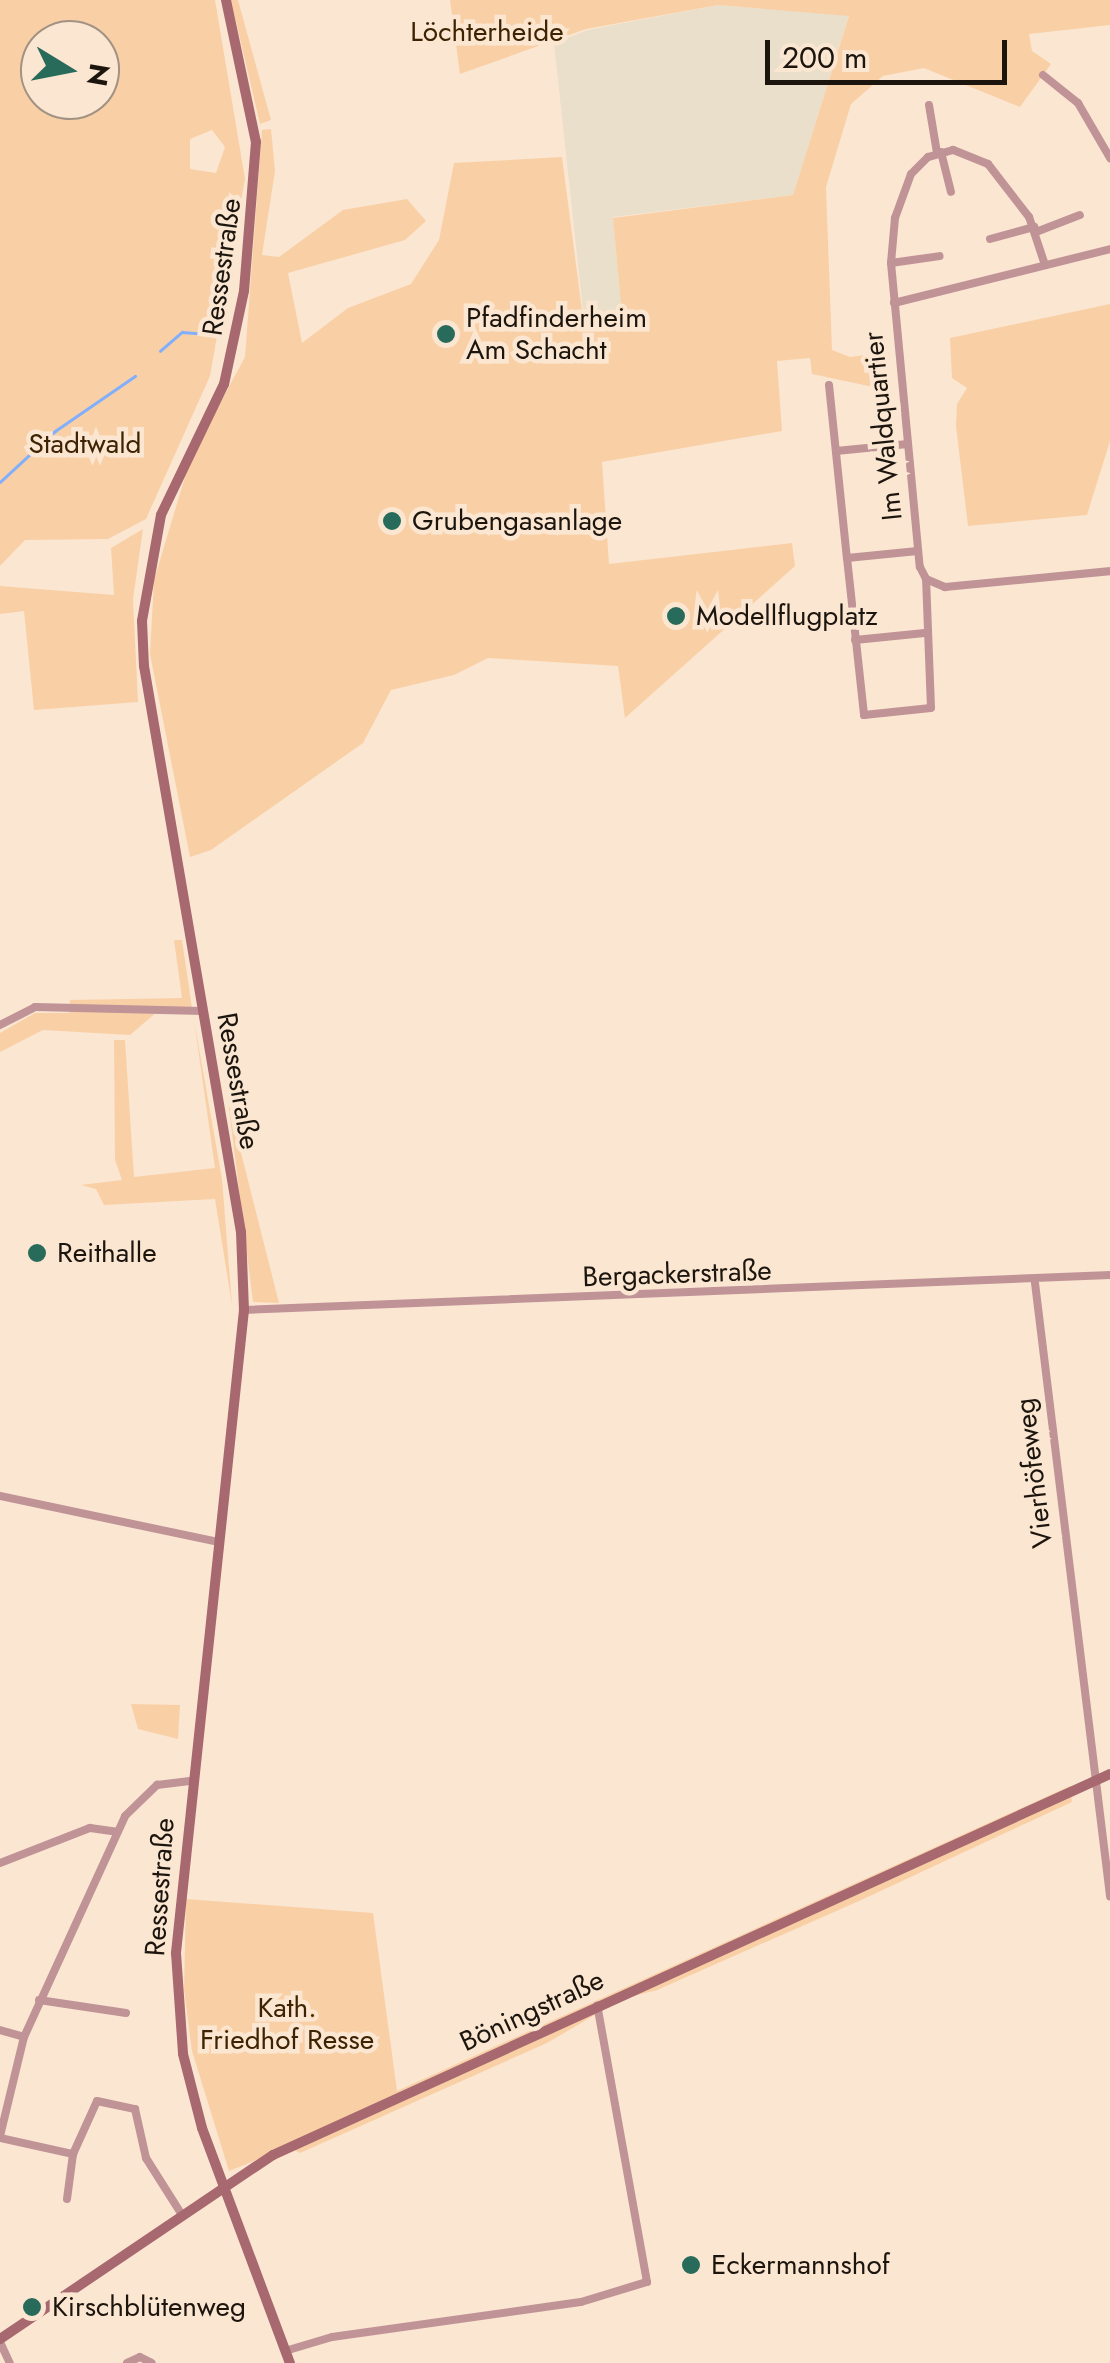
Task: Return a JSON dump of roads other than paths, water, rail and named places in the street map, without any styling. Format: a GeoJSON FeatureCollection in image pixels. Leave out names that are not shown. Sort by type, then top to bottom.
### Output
{"type":"FeatureCollection","features":[{"type":"Feature","properties":{"kind":"main road","name":"Ressestraße"},"geometry":{"type":"LineString","coordinates":[[226,0],[256,142],[244,291],[224,384],[160,515],[142,620],[144,666],[241,1232],[244,1310],[176,1936],[177,1994],[183,2054],[223,2186],[288,2357]]}},
{"type":"Feature","properties":{"kind":"main road","name":"Böningstraße"},"geometry":{"type":"LineString","coordinates":[[0,2340],[273,2155],[1110,1774]]}},
{"type":"Feature","properties":{"kind":"street"},"geometry":{"type":"LineString","coordinates":[[1043,75],[1078,103],[1110,158]]}},
{"type":"Feature","properties":{"kind":"street"},"geometry":{"type":"LineString","coordinates":[[929,105],[951,192]]}},
{"type":"Feature","properties":{"kind":"street"},"geometry":{"type":"LineString","coordinates":[[894,303],[891,264],[902,193],[916,168],[939,152],[965,152],[988,164],[1035,229],[1045,265]]}},
{"type":"Feature","properties":{"kind":"street"},"geometry":{"type":"LineString","coordinates":[[990,239],[1080,215]]}},
{"type":"Feature","properties":{"kind":"street","name":"Im Waldquartier"},"geometry":{"type":"LineString","coordinates":[[855,640],[862,712],[869,716],[931,708],[925,633],[926,580],[918,552],[894,303],[1110,249]]}},
{"type":"Feature","properties":{"kind":"street"},"geometry":{"type":"LineString","coordinates":[[891,264],[940,256]]}},
{"type":"Feature","properties":{"kind":"street"},"geometry":{"type":"LineString","coordinates":[[828,385],[855,640],[925,633]]}},
{"type":"Feature","properties":{"kind":"street"},"geometry":{"type":"LineString","coordinates":[[836,451],[908,444]]}},
{"type":"Feature","properties":{"kind":"street"},"geometry":{"type":"LineString","coordinates":[[846,558],[918,552]]}},
{"type":"Feature","properties":{"kind":"street"},"geometry":{"type":"LineString","coordinates":[[926,580],[945,587],[1110,571]]}},
{"type":"Feature","properties":{"kind":"street"},"geometry":{"type":"LineString","coordinates":[[0,1025],[35,1008],[204,1012]]}},
{"type":"Feature","properties":{"kind":"street","name":"Bergackerstraße"},"geometry":{"type":"LineString","coordinates":[[244,1310],[1035,1283],[1110,1275]]}},
{"type":"Feature","properties":{"kind":"street","name":"Vierhöfeweg"},"geometry":{"type":"LineString","coordinates":[[1035,1283],[1110,1896]]}},
{"type":"Feature","properties":{"kind":"street"},"geometry":{"type":"LineString","coordinates":[[0,1496],[219,1542]]}},
{"type":"Feature","properties":{"kind":"street"},"geometry":{"type":"LineString","coordinates":[[73,2154],[0,2137],[24,2036],[117,1832],[157,1784],[192,1781]]}},
{"type":"Feature","properties":{"kind":"street"},"geometry":{"type":"LineString","coordinates":[[0,1863],[76,1831],[117,1832]]}},
{"type":"Feature","properties":{"kind":"street"},"geometry":{"type":"LineString","coordinates":[[40,2000],[126,2012]]}},
{"type":"Feature","properties":{"kind":"street"},"geometry":{"type":"LineString","coordinates":[[288,2357],[332,2337],[581,2302],[647,2282],[597,2006]]}},
{"type":"Feature","properties":{"kind":"street"},"geometry":{"type":"LineString","coordinates":[[0,2030],[24,2036]]}},
{"type":"Feature","properties":{"kind":"street"},"geometry":{"type":"LineString","coordinates":[[67,2199],[73,2154],[96,2101],[135,2108],[146,2158],[182,2215]]}},
{"type":"Feature","properties":{"kind":"street"},"geometry":{"type":"LineString","coordinates":[[0,2340],[10,2363]]}},
{"type":"Feature","properties":{"kind":"street"},"geometry":{"type":"LineString","coordinates":[[127,2363],[146,2357],[152,2363]]}},
{"type":"Feature","properties":{"kind":"waterway"},"geometry":{"type":"LineString","coordinates":[[160,351],[182,332],[198,333]]}},
{"type":"Feature","properties":{"kind":"waterway"},"geometry":{"type":"LineString","coordinates":[[0,482],[55,431],[135,376]]}},
{"type":"Feature","properties":{"kind":"place","name":"Pfadfinderheim Am Schacht"},"geometry":{"type":"Point","coordinates":[446,334]}},
{"type":"Feature","properties":{"kind":"place","name":"Grubengasanlage"},"geometry":{"type":"Point","coordinates":[392,521]}},
{"type":"Feature","properties":{"kind":"place","name":"Modellflugplatz"},"geometry":{"type":"Point","coordinates":[676,616]}},
{"type":"Feature","properties":{"kind":"place","name":"Reithalle"},"geometry":{"type":"Point","coordinates":[37,1253]}},
{"type":"Feature","properties":{"kind":"place","name":"Eckermannshof"},"geometry":{"type":"Point","coordinates":[691,2265]}},
{"type":"Feature","properties":{"kind":"place","name":"Kirschblütenweg"},"geometry":{"type":"Point","coordinates":[32,2307]}},
{"type":"Feature","properties":{"kind":"park label","name":"Löchterheide"},"geometry":{"type":"Point","coordinates":[487,32]}},
{"type":"Feature","properties":{"kind":"park label","name":"Stadtwald"},"geometry":{"type":"Point","coordinates":[85,444]}},
{"type":"Feature","properties":{"kind":"park label","name":"Kath. Friedhof Resse"},"geometry":{"type":"Point","coordinates":[287,2024]}}]}
